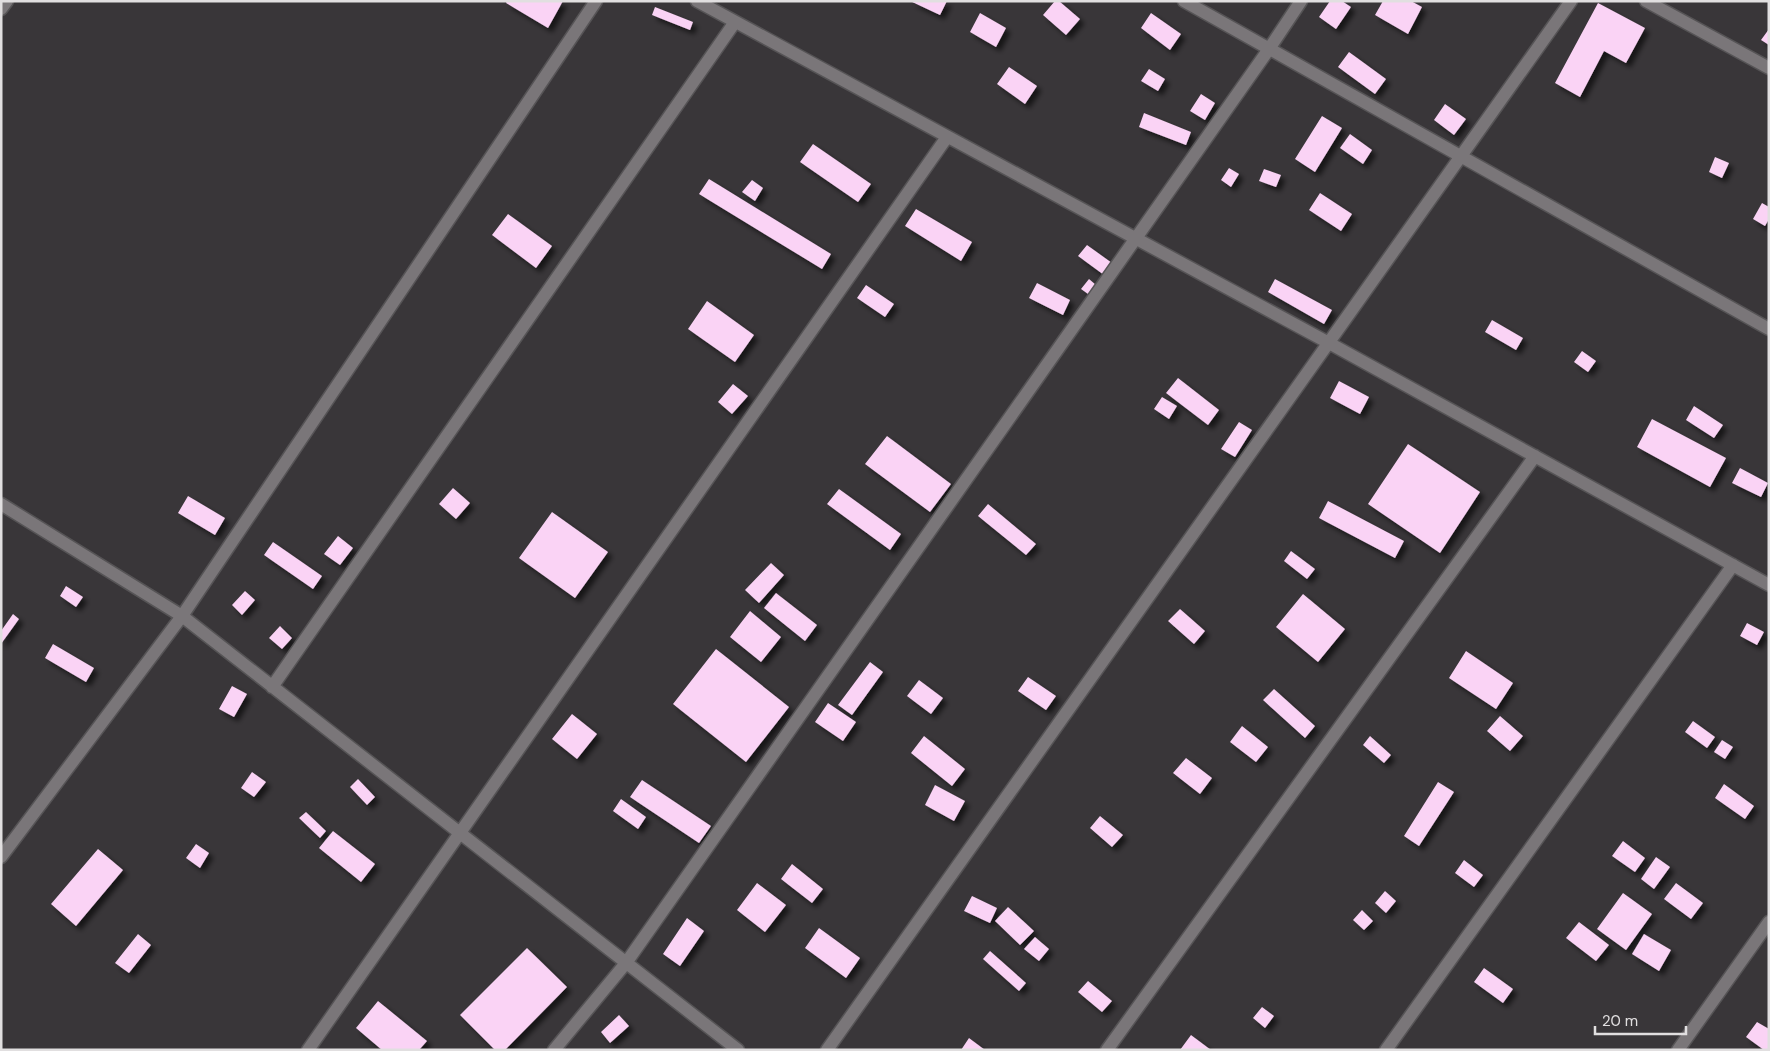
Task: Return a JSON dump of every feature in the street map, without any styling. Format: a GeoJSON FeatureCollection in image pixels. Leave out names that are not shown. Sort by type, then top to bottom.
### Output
{"type":"FeatureCollection","features":[{"type":"Feature","properties":{"kind":"street"},"geometry":{"type":"LineString","coordinates":[[1,9],[7,1]]}},
{"type":"Feature","properties":{"kind":"street"},"geometry":{"type":"LineString","coordinates":[[1,857],[182,616],[596,1]]}},
{"type":"Feature","properties":{"kind":"street"},"geometry":{"type":"LineString","coordinates":[[697,1],[1769,584]]}},
{"type":"Feature","properties":{"kind":"street"},"geometry":{"type":"LineString","coordinates":[[1184,1],[1769,329]]}},
{"type":"Feature","properties":{"kind":"street"},"geometry":{"type":"LineString","coordinates":[[554,1050],[626,963],[1136,239],[1301,1]]}},
{"type":"Feature","properties":{"kind":"street"},"geometry":{"type":"LineString","coordinates":[[827,1050],[1571,1]]}},
{"type":"Feature","properties":{"kind":"street"},"geometry":{"type":"LineString","coordinates":[[1646,1],[1769,68]]}},
{"type":"Feature","properties":{"kind":"street"},"geometry":{"type":"LineString","coordinates":[[272,687],[735,22]]}},
{"type":"Feature","properties":{"kind":"street"},"geometry":{"type":"LineString","coordinates":[[308,1050],[947,137]]}},
{"type":"Feature","properties":{"kind":"street"},"geometry":{"type":"LineString","coordinates":[[1107,1050],[1535,456]]}},
{"type":"Feature","properties":{"kind":"street"},"geometry":{"type":"LineString","coordinates":[[1,504],[182,616],[738,1050]]}},
{"type":"Feature","properties":{"kind":"street"},"geometry":{"type":"LineString","coordinates":[[1386,1050],[1734,565]]}},
{"type":"Feature","properties":{"kind":"street"},"geometry":{"type":"LineString","coordinates":[[1678,1050],[1769,922]]}},
{"type":"Feature","properties":{"kind":"building"},"geometry":{"type":"Polygon","coordinates":[[[507,1],[563,1],[548,28],[506,3],[507,1]]]}},
{"type":"Feature","properties":{"kind":"building"},"geometry":{"type":"Polygon","coordinates":[[[910,1],[947,1],[940,15],[910,1]]]}},
{"type":"Feature","properties":{"kind":"building"},"geometry":{"type":"Polygon","coordinates":[[[1055,1],[1059,1],[1080,19],[1066,35],[1043,15],[1055,1]]]}},
{"type":"Feature","properties":{"kind":"building"},"geometry":{"type":"Polygon","coordinates":[[[1330,1],[1342,1],[1351,7],[1336,29],[1319,17],[1330,1]]]}},
{"type":"Feature","properties":{"kind":"building"},"geometry":{"type":"Polygon","coordinates":[[[1383,1],[1411,1],[1422,7],[1408,34],[1375,15],[1383,1]]]}},
{"type":"Feature","properties":{"kind":"building"},"geometry":{"type":"Polygon","coordinates":[[[1598,3],[1645,28],[1626,63],[1604,51],[1580,97],[1555,83],[1598,3]]]}},
{"type":"Feature","properties":{"kind":"building"},"geometry":{"type":"Polygon","coordinates":[[[655,7],[693,22],[690,30],[652,15],[655,7]]]}},
{"type":"Feature","properties":{"kind":"building"},"geometry":{"type":"Polygon","coordinates":[[[980,13],[1006,28],[996,47],[970,32],[980,13]]]}},
{"type":"Feature","properties":{"kind":"building"},"geometry":{"type":"Polygon","coordinates":[[[1151,13],[1181,34],[1170,50],[1141,28],[1151,13]]]}},
{"type":"Feature","properties":{"kind":"building"},"geometry":{"type":"Polygon","coordinates":[[[1769,29],[1769,45],[1761,40],[1769,29]]]}},
{"type":"Feature","properties":{"kind":"building"},"geometry":{"type":"Polygon","coordinates":[[[1349,52],[1386,79],[1375,94],[1338,67],[1349,52]]]}},
{"type":"Feature","properties":{"kind":"building"},"geometry":{"type":"Polygon","coordinates":[[[1009,67],[1037,86],[1025,104],[997,84],[1009,67]]]}},
{"type":"Feature","properties":{"kind":"building"},"geometry":{"type":"Polygon","coordinates":[[[1149,69],[1165,79],[1158,91],[1141,81],[1149,69]]]}},
{"type":"Feature","properties":{"kind":"building"},"geometry":{"type":"Polygon","coordinates":[[[1201,94],[1215,103],[1205,120],[1190,111],[1201,94]]]}},
{"type":"Feature","properties":{"kind":"building"},"geometry":{"type":"Polygon","coordinates":[[[1445,104],[1466,119],[1454,135],[1434,120],[1445,104]]]}},
{"type":"Feature","properties":{"kind":"building"},"geometry":{"type":"Polygon","coordinates":[[[1144,113],[1191,132],[1186,145],[1139,127],[1144,113]]]}},
{"type":"Feature","properties":{"kind":"building"},"geometry":{"type":"Polygon","coordinates":[[[1322,116],[1342,128],[1315,172],[1295,159],[1322,116]]]}},
{"type":"Feature","properties":{"kind":"building"},"geometry":{"type":"Polygon","coordinates":[[[1350,134],[1372,150],[1363,164],[1340,148],[1350,134]]]}},
{"type":"Feature","properties":{"kind":"building"},"geometry":{"type":"Polygon","coordinates":[[[813,144],[871,184],[858,202],[800,162],[813,144]]]}},
{"type":"Feature","properties":{"kind":"building"},"geometry":{"type":"Polygon","coordinates":[[[1715,157],[1729,163],[1722,178],[1709,172],[1715,157]]]}},
{"type":"Feature","properties":{"kind":"building"},"geometry":{"type":"Polygon","coordinates":[[[1229,168],[1239,174],[1231,187],[1221,180],[1229,168]]]}},
{"type":"Feature","properties":{"kind":"building"},"geometry":{"type":"Polygon","coordinates":[[[1264,169],[1281,175],[1276,187],[1259,181],[1264,169]]]}},
{"type":"Feature","properties":{"kind":"building"},"geometry":{"type":"Polygon","coordinates":[[[709,179],[831,254],[822,269],[699,194],[709,179]]]}},
{"type":"Feature","properties":{"kind":"building"},"geometry":{"type":"Polygon","coordinates":[[[752,180],[763,188],[755,201],[742,192],[752,180]]]}},
{"type":"Feature","properties":{"kind":"building"},"geometry":{"type":"Polygon","coordinates":[[[1320,193],[1352,214],[1341,231],[1309,210],[1320,193]]]}},
{"type":"Feature","properties":{"kind":"building"},"geometry":{"type":"Polygon","coordinates":[[[1762,203],[1769,207],[1769,219],[1765,226],[1753,219],[1762,203]]]}},
{"type":"Feature","properties":{"kind":"building"},"geometry":{"type":"Polygon","coordinates":[[[916,209],[972,242],[961,261],[905,226],[916,209]]]}},
{"type":"Feature","properties":{"kind":"building"},"geometry":{"type":"Polygon","coordinates":[[[508,214],[552,246],[536,268],[492,235],[508,214]]]}},
{"type":"Feature","properties":{"kind":"building"},"geometry":{"type":"Polygon","coordinates":[[[1087,245],[1112,263],[1104,275],[1078,256],[1087,245]]]}},
{"type":"Feature","properties":{"kind":"building"},"geometry":{"type":"Polygon","coordinates":[[[1089,279],[1096,285],[1088,294],[1081,289],[1089,279]]]}},
{"type":"Feature","properties":{"kind":"building"},"geometry":{"type":"Polygon","coordinates":[[[1275,279],[1332,310],[1324,324],[1268,292],[1275,279]]]}},
{"type":"Feature","properties":{"kind":"building"},"geometry":{"type":"Polygon","coordinates":[[[1037,283],[1070,300],[1063,315],[1029,298],[1037,283]]]}},
{"type":"Feature","properties":{"kind":"building"},"geometry":{"type":"Polygon","coordinates":[[[866,285],[894,304],[885,317],[857,298],[866,285]]]}},
{"type":"Feature","properties":{"kind":"building"},"geometry":{"type":"Polygon","coordinates":[[[707,301],[754,335],[735,362],[688,329],[707,301]]]}},
{"type":"Feature","properties":{"kind":"building"},"geometry":{"type":"Polygon","coordinates":[[[1492,320],[1523,338],[1516,350],[1485,332],[1492,320]]]}},
{"type":"Feature","properties":{"kind":"building"},"geometry":{"type":"Polygon","coordinates":[[[1582,351],[1596,361],[1588,372],[1574,362],[1582,351]]]}},
{"type":"Feature","properties":{"kind":"building"},"geometry":{"type":"Polygon","coordinates":[[[1178,378],[1219,410],[1208,425],[1166,393],[1178,378]]]}},
{"type":"Feature","properties":{"kind":"building"},"geometry":{"type":"Polygon","coordinates":[[[1339,381],[1369,397],[1360,414],[1330,398],[1339,381]]]}},
{"type":"Feature","properties":{"kind":"building"},"geometry":{"type":"Polygon","coordinates":[[[733,384],[748,396],[732,414],[718,402],[733,384]]]}},
{"type":"Feature","properties":{"kind":"building"},"geometry":{"type":"Polygon","coordinates":[[[1162,397],[1177,406],[1169,419],[1154,409],[1162,397]]]}},
{"type":"Feature","properties":{"kind":"building"},"geometry":{"type":"Polygon","coordinates":[[[1694,406],[1723,425],[1714,438],[1686,420],[1694,406]]]}},
{"type":"Feature","properties":{"kind":"building"},"geometry":{"type":"Polygon","coordinates":[[[1652,419],[1726,458],[1710,487],[1637,447],[1652,419]]]}},
{"type":"Feature","properties":{"kind":"building"},"geometry":{"type":"Polygon","coordinates":[[[1239,422],[1252,430],[1235,457],[1221,449],[1239,422]]]}},
{"type":"Feature","properties":{"kind":"building"},"geometry":{"type":"Polygon","coordinates":[[[887,436],[951,484],[930,512],[865,464],[887,436]]]}},
{"type":"Feature","properties":{"kind":"building"},"geometry":{"type":"Polygon","coordinates":[[[1408,444],[1480,492],[1440,553],[1368,504],[1408,444]]]}},
{"type":"Feature","properties":{"kind":"building"},"geometry":{"type":"Polygon","coordinates":[[[1740,468],[1768,483],[1761,497],[1732,483],[1740,468]]]}},
{"type":"Feature","properties":{"kind":"building"},"geometry":{"type":"Polygon","coordinates":[[[453,488],[470,503],[456,519],[439,504],[453,488]]]}},
{"type":"Feature","properties":{"kind":"building"},"geometry":{"type":"Polygon","coordinates":[[[839,489],[901,534],[890,550],[827,504],[839,489]]]}},
{"type":"Feature","properties":{"kind":"building"},"geometry":{"type":"Polygon","coordinates":[[[188,496],[225,518],[215,535],[178,513],[188,496]]]}},
{"type":"Feature","properties":{"kind":"building"},"geometry":{"type":"Polygon","coordinates":[[[1328,501],[1404,541],[1395,558],[1319,518],[1328,501]]]}},
{"type":"Feature","properties":{"kind":"building"},"geometry":{"type":"Polygon","coordinates":[[[988,504],[1036,544],[1026,555],[978,516],[988,504]]]}},
{"type":"Feature","properties":{"kind":"building"},"geometry":{"type":"Polygon","coordinates":[[[552,512],[608,552],[575,598],[519,558],[552,512]]]}},
{"type":"Feature","properties":{"kind":"building"},"geometry":{"type":"Polygon","coordinates":[[[338,536],[353,548],[340,565],[324,554],[338,536]]]}},
{"type":"Feature","properties":{"kind":"building"},"geometry":{"type":"Polygon","coordinates":[[[273,542],[322,576],[313,589],[264,555],[273,542]]]}},
{"type":"Feature","properties":{"kind":"building"},"geometry":{"type":"Polygon","coordinates":[[[1291,551],[1315,569],[1307,579],[1284,561],[1291,551]]]}},
{"type":"Feature","properties":{"kind":"building"},"geometry":{"type":"Polygon","coordinates":[[[771,563],[784,575],[759,603],[745,590],[771,563]]]}},
{"type":"Feature","properties":{"kind":"building"},"geometry":{"type":"Polygon","coordinates":[[[66,586],[83,597],[76,607],[60,596],[66,586]]]}},
{"type":"Feature","properties":{"kind":"building"},"geometry":{"type":"Polygon","coordinates":[[[245,591],[255,600],[242,615],[232,605],[245,591]]]}},
{"type":"Feature","properties":{"kind":"building"},"geometry":{"type":"Polygon","coordinates":[[[776,593],[817,625],[805,641],[764,608],[776,593]]]}},
{"type":"Feature","properties":{"kind":"building"},"geometry":{"type":"Polygon","coordinates":[[[1303,594],[1345,629],[1318,662],[1276,627],[1303,594]]]}},
{"type":"Feature","properties":{"kind":"building"},"geometry":{"type":"Polygon","coordinates":[[[1180,609],[1205,631],[1194,644],[1168,621],[1180,609]]]}},
{"type":"Feature","properties":{"kind":"building"},"geometry":{"type":"Polygon","coordinates":[[[750,611],[781,637],[761,662],[730,637],[750,611]]]}},
{"type":"Feature","properties":{"kind":"building"},"geometry":{"type":"Polygon","coordinates":[[[13,614],[19,619],[1,644],[1,631],[13,614]]]}},
{"type":"Feature","properties":{"kind":"building"},"geometry":{"type":"Polygon","coordinates":[[[1747,623],[1764,632],[1757,645],[1740,636],[1747,623]]]}},
{"type":"Feature","properties":{"kind":"building"},"geometry":{"type":"Polygon","coordinates":[[[280,626],[292,638],[282,649],[269,638],[280,626]]]}},
{"type":"Feature","properties":{"kind":"building"},"geometry":{"type":"Polygon","coordinates":[[[53,644],[94,668],[86,682],[45,658],[53,644]]]}},
{"type":"Feature","properties":{"kind":"building"},"geometry":{"type":"Polygon","coordinates":[[[716,649],[789,707],[746,762],[673,704],[716,649]]]}},
{"type":"Feature","properties":{"kind":"building"},"geometry":{"type":"Polygon","coordinates":[[[1466,651],[1513,683],[1496,709],[1449,678],[1466,651]]]}},
{"type":"Feature","properties":{"kind":"building"},"geometry":{"type":"Polygon","coordinates":[[[870,662],[883,672],[852,715],[838,705],[870,662]]]}},
{"type":"Feature","properties":{"kind":"building"},"geometry":{"type":"Polygon","coordinates":[[[1028,677],[1056,696],[1046,710],[1018,691],[1028,677]]]}},
{"type":"Feature","properties":{"kind":"building"},"geometry":{"type":"Polygon","coordinates":[[[919,680],[943,698],[931,714],[907,696],[919,680]]]}},
{"type":"Feature","properties":{"kind":"building"},"geometry":{"type":"Polygon","coordinates":[[[232,686],[247,694],[234,717],[219,709],[232,686]]]}},
{"type":"Feature","properties":{"kind":"building"},"geometry":{"type":"Polygon","coordinates":[[[1274,689],[1315,726],[1305,738],[1263,700],[1274,689]]]}},
{"type":"Feature","properties":{"kind":"building"},"geometry":{"type":"Polygon","coordinates":[[[828,703],[856,722],[843,741],[815,722],[828,703]]]}},
{"type":"Feature","properties":{"kind":"building"},"geometry":{"type":"Polygon","coordinates":[[[572,714],[597,734],[577,759],[552,739],[572,714]]]}},
{"type":"Feature","properties":{"kind":"building"},"geometry":{"type":"Polygon","coordinates":[[[1500,716],[1523,736],[1510,751],[1487,731],[1500,716]]]}},
{"type":"Feature","properties":{"kind":"building"},"geometry":{"type":"Polygon","coordinates":[[[1693,721],[1715,737],[1707,748],[1685,732],[1693,721]]]}},
{"type":"Feature","properties":{"kind":"building"},"geometry":{"type":"Polygon","coordinates":[[[1242,726],[1268,747],[1256,762],[1230,742],[1242,726]]]}},
{"type":"Feature","properties":{"kind":"building"},"geometry":{"type":"Polygon","coordinates":[[[924,736],[965,769],[952,786],[911,753],[924,736]]]}},
{"type":"Feature","properties":{"kind":"building"},"geometry":{"type":"Polygon","coordinates":[[[1370,736],[1391,755],[1384,763],[1363,745],[1370,736]]]}},
{"type":"Feature","properties":{"kind":"building"},"geometry":{"type":"Polygon","coordinates":[[[1722,740],[1733,747],[1725,759],[1714,752],[1722,740]]]}},
{"type":"Feature","properties":{"kind":"building"},"geometry":{"type":"Polygon","coordinates":[[[1186,758],[1212,778],[1200,794],[1173,773],[1186,758]]]}},
{"type":"Feature","properties":{"kind":"building"},"geometry":{"type":"Polygon","coordinates":[[[252,772],[266,782],[254,797],[241,788],[252,772]]]}},
{"type":"Feature","properties":{"kind":"building"},"geometry":{"type":"Polygon","coordinates":[[[358,779],[375,797],[367,805],[350,787],[358,779]]]}},
{"type":"Feature","properties":{"kind":"building"},"geometry":{"type":"Polygon","coordinates":[[[642,780],[711,826],[699,843],[630,797],[642,780]]]}},
{"type":"Feature","properties":{"kind":"building"},"geometry":{"type":"Polygon","coordinates":[[[1438,782],[1454,792],[1419,846],[1404,836],[1438,782]]]}},
{"type":"Feature","properties":{"kind":"building"},"geometry":{"type":"Polygon","coordinates":[[[1724,784],[1754,806],[1745,819],[1715,798],[1724,784]]]}},
{"type":"Feature","properties":{"kind":"building"},"geometry":{"type":"Polygon","coordinates":[[[935,785],[965,801],[954,821],[925,805],[935,785]]]}},
{"type":"Feature","properties":{"kind":"building"},"geometry":{"type":"Polygon","coordinates":[[[621,799],[646,817],[638,829],[613,811],[621,799]]]}},
{"type":"Feature","properties":{"kind":"building"},"geometry":{"type":"Polygon","coordinates":[[[306,812],[326,831],[320,838],[299,818],[306,812]]]}},
{"type":"Feature","properties":{"kind":"building"},"geometry":{"type":"Polygon","coordinates":[[[1100,816],[1123,835],[1112,847],[1090,828],[1100,816]]]}},
{"type":"Feature","properties":{"kind":"building"},"geometry":{"type":"Polygon","coordinates":[[[333,831],[375,864],[361,882],[319,848],[333,831]]]}},
{"type":"Feature","properties":{"kind":"building"},"geometry":{"type":"Polygon","coordinates":[[[1623,841],[1645,858],[1635,872],[1612,856],[1623,841]]]}},
{"type":"Feature","properties":{"kind":"building"},"geometry":{"type":"Polygon","coordinates":[[[196,844],[209,853],[200,868],[186,858],[196,844]]]}},
{"type":"Feature","properties":{"kind":"building"},"geometry":{"type":"Polygon","coordinates":[[[98,849],[123,870],[76,926],[51,904],[98,849]]]}},
{"type":"Feature","properties":{"kind":"building"},"geometry":{"type":"Polygon","coordinates":[[[1656,857],[1670,867],[1654,889],[1641,879],[1656,857]]]}},
{"type":"Feature","properties":{"kind":"building"},"geometry":{"type":"Polygon","coordinates":[[[1464,860],[1483,875],[1474,887],[1455,873],[1464,860]]]}},
{"type":"Feature","properties":{"kind":"building"},"geometry":{"type":"Polygon","coordinates":[[[792,864],[823,889],[812,903],[781,879],[792,864]]]}},
{"type":"Feature","properties":{"kind":"building"},"geometry":{"type":"Polygon","coordinates":[[[757,883],[786,905],[765,932],[737,910],[757,883]]]}},
{"type":"Feature","properties":{"kind":"building"},"geometry":{"type":"Polygon","coordinates":[[[1676,883],[1703,903],[1691,919],[1664,899],[1676,883]]]}},
{"type":"Feature","properties":{"kind":"building"},"geometry":{"type":"Polygon","coordinates":[[[1385,891],[1396,901],[1386,913],[1375,903],[1385,891]]]}},
{"type":"Feature","properties":{"kind":"building"},"geometry":{"type":"Polygon","coordinates":[[[1623,893],[1652,914],[1626,950],[1597,929],[1623,893]]]}},
{"type":"Feature","properties":{"kind":"building"},"geometry":{"type":"Polygon","coordinates":[[[972,896],[997,908],[990,923],[964,911],[972,896]]]}},
{"type":"Feature","properties":{"kind":"building"},"geometry":{"type":"Polygon","coordinates":[[[1008,907],[1034,931],[1020,945],[995,921],[1008,907]]]}},
{"type":"Feature","properties":{"kind":"building"},"geometry":{"type":"Polygon","coordinates":[[[1362,910],[1373,921],[1364,930],[1353,920],[1362,910]]]}},
{"type":"Feature","properties":{"kind":"building"},"geometry":{"type":"Polygon","coordinates":[[[687,918],[704,931],[680,966],[663,954],[687,918]]]}},
{"type":"Feature","properties":{"kind":"building"},"geometry":{"type":"Polygon","coordinates":[[[1579,922],[1609,945],[1596,961],[1566,938],[1579,922]]]}},
{"type":"Feature","properties":{"kind":"building"},"geometry":{"type":"Polygon","coordinates":[[[819,928],[860,958],[846,978],[805,948],[819,928]]]}},
{"type":"Feature","properties":{"kind":"building"},"geometry":{"type":"Polygon","coordinates":[[[138,934],[151,945],[129,973],[115,963],[138,934]]]}},
{"type":"Feature","properties":{"kind":"building"},"geometry":{"type":"Polygon","coordinates":[[[1644,934],[1671,950],[1659,971],[1632,954],[1644,934]]]}},
{"type":"Feature","properties":{"kind":"building"},"geometry":{"type":"Polygon","coordinates":[[[1035,937],[1049,949],[1039,961],[1024,949],[1035,937]]]}},
{"type":"Feature","properties":{"kind":"building"},"geometry":{"type":"Polygon","coordinates":[[[527,948],[567,987],[505,1050],[495,1050],[460,1015],[527,948]]]}},
{"type":"Feature","properties":{"kind":"building"},"geometry":{"type":"Polygon","coordinates":[[[990,951],[1026,983],[1019,991],[983,959],[990,951]]]}},
{"type":"Feature","properties":{"kind":"building"},"geometry":{"type":"Polygon","coordinates":[[[1484,968],[1513,989],[1503,1003],[1474,982],[1484,968]]]}},
{"type":"Feature","properties":{"kind":"building"},"geometry":{"type":"Polygon","coordinates":[[[1088,981],[1112,1001],[1102,1012],[1078,992],[1088,981]]]}},
{"type":"Feature","properties":{"kind":"building"},"geometry":{"type":"Polygon","coordinates":[[[378,1001],[427,1041],[419,1050],[382,1050],[356,1028],[378,1001]]]}},
{"type":"Feature","properties":{"kind":"building"},"geometry":{"type":"Polygon","coordinates":[[[1262,1007],[1274,1016],[1265,1028],[1253,1018],[1262,1007]]]}},
{"type":"Feature","properties":{"kind":"building"},"geometry":{"type":"Polygon","coordinates":[[[619,1015],[629,1026],[610,1043],[601,1032],[619,1015]]]}},
{"type":"Feature","properties":{"kind":"building"},"geometry":{"type":"Polygon","coordinates":[[[1757,1022],[1769,1029],[1769,1050],[1764,1050],[1746,1037],[1757,1022]]]}},
{"type":"Feature","properties":{"kind":"building"},"geometry":{"type":"Polygon","coordinates":[[[1191,1035],[1211,1050],[1180,1050],[1191,1035]]]}},
{"type":"Feature","properties":{"kind":"building"},"geometry":{"type":"Polygon","coordinates":[[[969,1038],[985,1050],[961,1050],[969,1038]]]}}]}
